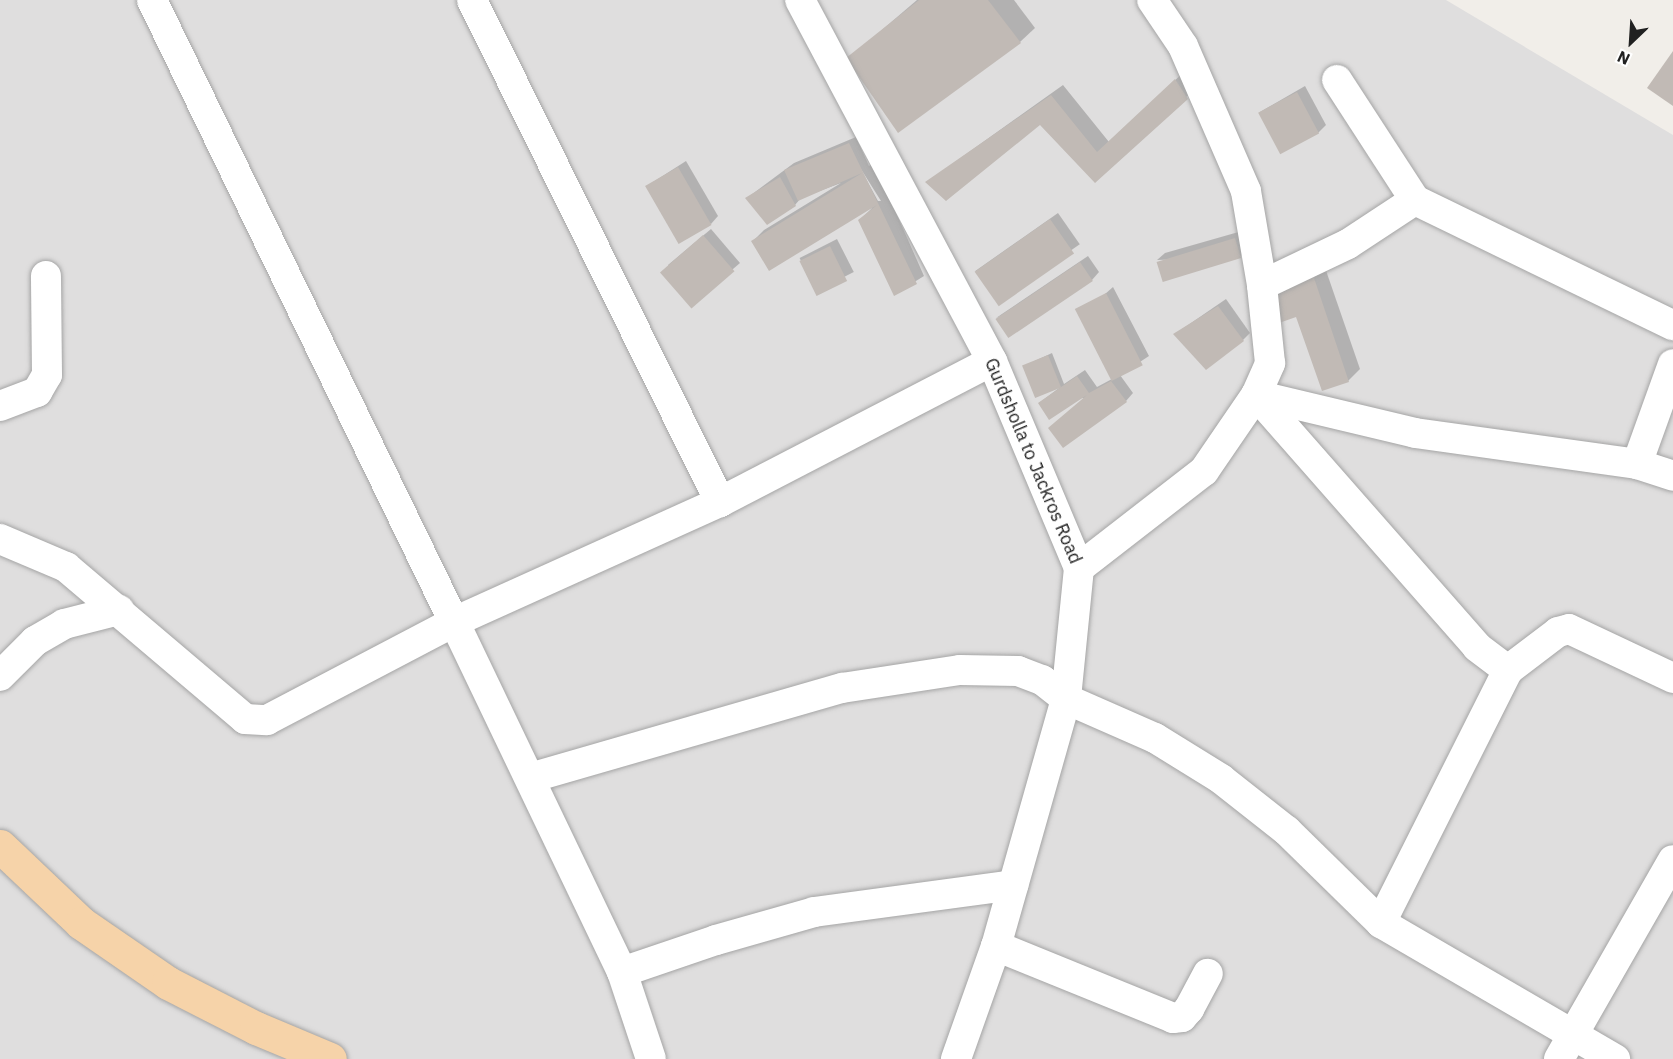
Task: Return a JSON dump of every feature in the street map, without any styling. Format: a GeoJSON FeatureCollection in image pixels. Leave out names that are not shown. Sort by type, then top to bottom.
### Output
{"type":"FeatureCollection","features":[{"type":"Feature","properties":{"kind":"main road"},"geometry":{"type":"LineString","coordinates":[[0,846],[81,922],[168,983],[256,1028],[330,1059]]}},
{"type":"Feature","properties":{"kind":"street"},"geometry":{"type":"LineString","coordinates":[[152,0],[622,972],[651,1059]]}},
{"type":"Feature","properties":{"kind":"street"},"geometry":{"type":"LineString","coordinates":[[472,0],[720,502]]}},
{"type":"Feature","properties":{"kind":"street","name":"Gurdsholla to Jackros Road"},"geometry":{"type":"LineString","coordinates":[[800,0],[992,361],[1079,568],[1066,699],[996,946],[956,1059]]}},
{"type":"Feature","properties":{"kind":"street"},"geometry":{"type":"LineString","coordinates":[[1079,568],[1204,471],[1256,395],[1270,363],[1262,285],[1246,191],[1183,46],[1152,0]]}},
{"type":"Feature","properties":{"kind":"street"},"geometry":{"type":"LineString","coordinates":[[1337,80],[1415,200],[1673,325]]}},
{"type":"Feature","properties":{"kind":"street"},"geometry":{"type":"LineString","coordinates":[[1262,285],[1348,244],[1415,200]]}},
{"type":"Feature","properties":{"kind":"street"},"geometry":{"type":"LineString","coordinates":[[0,406],[37,392],[47,375],[46,276]]}},
{"type":"Feature","properties":{"kind":"street"},"geometry":{"type":"LineString","coordinates":[[0,539],[66,567],[119,610],[226,706],[244,719],[267,720],[454,622],[720,502],[992,361]]}},
{"type":"Feature","properties":{"kind":"street"},"geometry":{"type":"LineString","coordinates":[[1637,464],[1673,364]]}},
{"type":"Feature","properties":{"kind":"street"},"geometry":{"type":"LineString","coordinates":[[1256,395],[1414,433],[1637,464],[1673,476]]}},
{"type":"Feature","properties":{"kind":"street"},"geometry":{"type":"LineString","coordinates":[[1256,395],[1477,647],[1508,670]]}},
{"type":"Feature","properties":{"kind":"street"},"geometry":{"type":"LineString","coordinates":[[0,676],[35,641],[64,624],[119,610]]}},
{"type":"Feature","properties":{"kind":"street"},"geometry":{"type":"LineString","coordinates":[[1381,923],[1508,670],[1558,632],[1569,629],[1673,678]]}},
{"type":"Feature","properties":{"kind":"street"},"geometry":{"type":"LineString","coordinates":[[530,778],[842,688],[960,670],[1018,671],[1042,680],[1066,699],[1155,738],[1221,779],[1287,831],[1381,923],[1566,1047],[1615,1059]]}},
{"type":"Feature","properties":{"kind":"street"},"geometry":{"type":"LineString","coordinates":[[1566,1047],[1673,860]]}},
{"type":"Feature","properties":{"kind":"street"},"geometry":{"type":"LineString","coordinates":[[622,972],[716,940],[814,912],[1012,885]]}},
{"type":"Feature","properties":{"kind":"street"},"geometry":{"type":"LineString","coordinates":[[996,946],[1173,1018],[1182,1017],[1189,1009],[1208,974]]}},
{"type":"Feature","properties":{"kind":"shaded area"},"geometry":{"type":"Polygon","coordinates":[[[0,0],[1446,0],[1673,135],[1673,1059],[0,1059],[0,0]]]}},
{"type":"Feature","properties":{"kind":"building"},"geometry":{"type":"Polygon","coordinates":[[[919,0],[988,0],[1021,43],[898,133],[846,58],[919,0]]]}},
{"type":"Feature","properties":{"kind":"building"},"geometry":{"type":"Polygon","coordinates":[[[1673,51],[1673,106],[1647,88],[1673,51]]]}},
{"type":"Feature","properties":{"kind":"building"},"geometry":{"type":"Polygon","coordinates":[[[1175,79],[1188,99],[1095,183],[1040,125],[946,201],[925,182],[1051,95],[1097,152],[1175,79]]]}},
{"type":"Feature","properties":{"kind":"building"},"geometry":{"type":"Polygon","coordinates":[[[1297,92],[1319,133],[1280,154],[1258,113],[1297,92]]]}},
{"type":"Feature","properties":{"kind":"building"},"geometry":{"type":"Polygon","coordinates":[[[849,143],[917,284],[894,296],[858,220],[877,205],[769,271],[751,241],[862,173],[798,201],[784,170],[849,143]]]}},
{"type":"Feature","properties":{"kind":"building"},"geometry":{"type":"Polygon","coordinates":[[[678,167],[712,225],[679,244],[645,186],[678,167]]]}},
{"type":"Feature","properties":{"kind":"building"},"geometry":{"type":"Polygon","coordinates":[[[780,177],[796,206],[767,225],[745,198],[780,177]]]}},
{"type":"Feature","properties":{"kind":"building"},"geometry":{"type":"Polygon","coordinates":[[[1050,219],[1074,253],[999,306],[975,272],[1050,219]]]}},
{"type":"Feature","properties":{"kind":"building"},"geometry":{"type":"Polygon","coordinates":[[[703,235],[734,271],[691,309],[660,272],[703,235]]]}},
{"type":"Feature","properties":{"kind":"building"},"geometry":{"type":"Polygon","coordinates":[[[1235,238],[1241,258],[1163,282],[1157,262],[1235,238]]]}},
{"type":"Feature","properties":{"kind":"building"},"geometry":{"type":"Polygon","coordinates":[[[830,246],[847,281],[817,296],[799,261],[830,246]]]}},
{"type":"Feature","properties":{"kind":"building"},"geometry":{"type":"Polygon","coordinates":[[[1080,262],[1093,281],[1008,338],[995,319],[1080,262]]]}},
{"type":"Feature","properties":{"kind":"building"},"geometry":{"type":"Polygon","coordinates":[[[1310,266],[1349,382],[1322,391],[1296,317],[1279,323],[1265,282],[1310,266]]]}},
{"type":"Feature","properties":{"kind":"building"},"geometry":{"type":"Polygon","coordinates":[[[1106,293],[1143,365],[1112,381],[1075,309],[1106,293]]]}},
{"type":"Feature","properties":{"kind":"building"},"geometry":{"type":"Polygon","coordinates":[[[1218,306],[1244,341],[1206,370],[1173,334],[1218,306]]]}},
{"type":"Feature","properties":{"kind":"building"},"geometry":{"type":"Polygon","coordinates":[[[1048,355],[1061,387],[1035,398],[1022,365],[1048,355]]]}},
{"type":"Feature","properties":{"kind":"building"},"geometry":{"type":"Polygon","coordinates":[[[1077,376],[1089,393],[1111,381],[1127,402],[1063,448],[1048,428],[1087,395],[1049,420],[1038,403],[1077,376]]]}}]}
